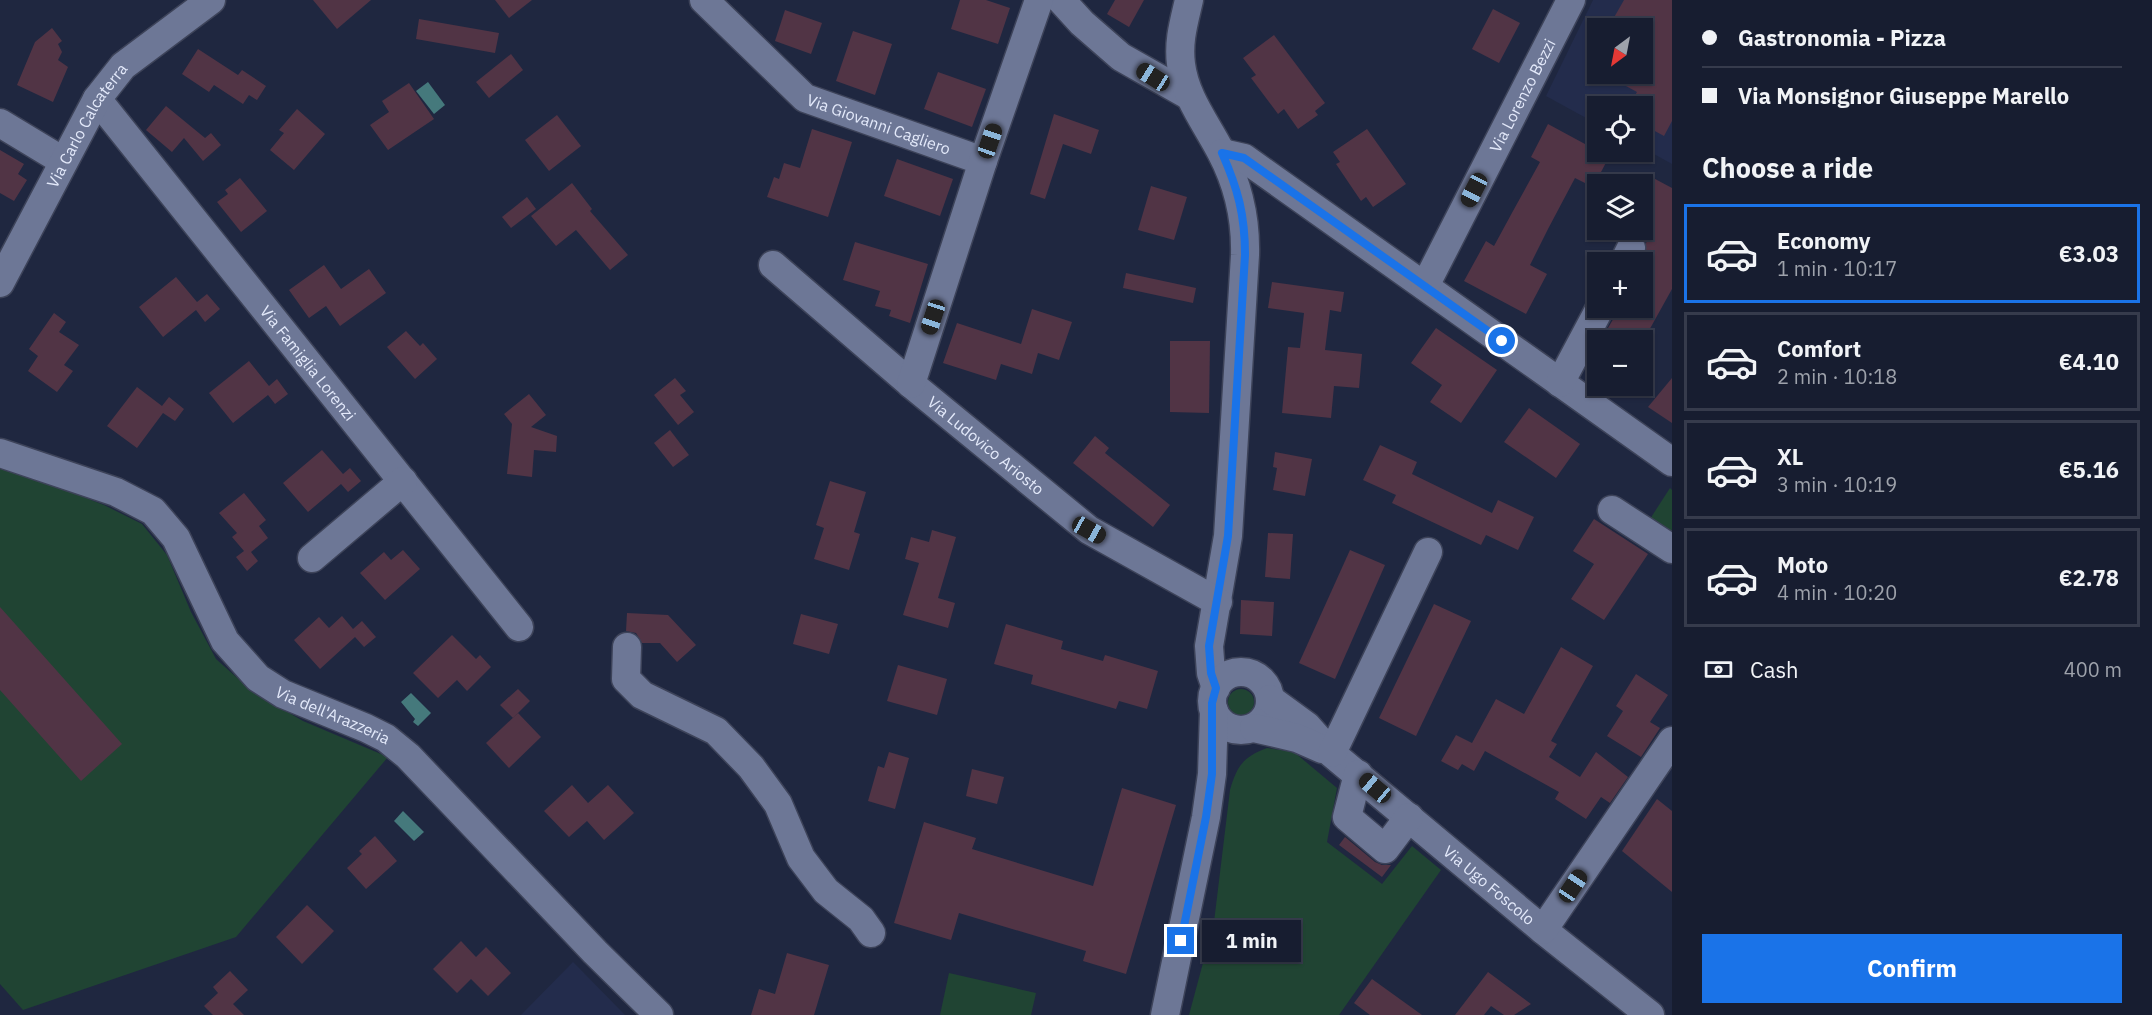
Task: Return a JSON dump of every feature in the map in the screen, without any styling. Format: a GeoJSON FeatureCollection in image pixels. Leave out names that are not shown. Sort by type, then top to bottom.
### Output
{"type":"FeatureCollection","features":[{"type":"Feature","properties":{"kind":"street","name":"Via Carlo Calcaterra"},"geometry":{"type":"LineString","coordinates":[[0,283],[97,99],[123,66],[211,0]]}},
{"type":"Feature","properties":{"kind":"street","name":"Via Giovanni Cagliero"},"geometry":{"type":"LineString","coordinates":[[704,0],[805,98],[983,161]]}},
{"type":"Feature","properties":{"kind":"street"},"geometry":{"type":"LineString","coordinates":[[911,384],[983,161],[1039,0]]}},
{"type":"Feature","properties":{"kind":"street"},"geometry":{"type":"LineString","coordinates":[[1061,0],[1082,23],[1121,57],[1188,95]]}},
{"type":"Feature","properties":{"kind":"street"},"geometry":{"type":"LineString","coordinates":[[1189,0],[1180,38],[1181,65],[1188,95],[1222,153],[1236,184],[1244,221],[1245,255],[1228,536],[1209,660],[1215,699],[1222,723],[1229,728],[1249,729]]}},
{"type":"Feature","properties":{"kind":"street","name":"Via Lorenzo Bezzi"},"geometry":{"type":"LineString","coordinates":[[1425,286],[1571,0]]}},
{"type":"Feature","properties":{"kind":"street","name":"Via Famiglia Lorenzi"},"geometry":{"type":"LineString","coordinates":[[97,99],[519,627]]}},
{"type":"Feature","properties":{"kind":"street"},"geometry":{"type":"LineString","coordinates":[[0,123],[63,161]]}},
{"type":"Feature","properties":{"kind":"street"},"geometry":{"type":"LineString","coordinates":[[1222,153],[1244,158],[1672,462]]}},
{"type":"Feature","properties":{"kind":"street","name":"Via Ludovico Ariosto"},"geometry":{"type":"LineString","coordinates":[[773,265],[911,384],[1089,530],[1218,602]]}},
{"type":"Feature","properties":{"kind":"street"},"geometry":{"type":"LineString","coordinates":[[1560,382],[1595,318]]}},
{"type":"Feature","properties":{"kind":"street","name":"Via dell'Arazzeria"},"geometry":{"type":"LineString","coordinates":[[0,453],[116,492],[153,511],[176,538],[225,641],[258,678],[283,694],[386,738],[408,756],[587,944],[659,1015]]}},
{"type":"Feature","properties":{"kind":"street"},"geometry":{"type":"LineString","coordinates":[[312,558],[403,481]]}},
{"type":"Feature","properties":{"kind":"street"},"geometry":{"type":"LineString","coordinates":[[1612,510],[1672,549]]}},
{"type":"Feature","properties":{"kind":"street"},"geometry":{"type":"LineString","coordinates":[[1331,752],[1428,552]]}},
{"type":"Feature","properties":{"kind":"street"},"geometry":{"type":"LineString","coordinates":[[1212,774],[1249,729],[1267,716],[1270,699],[1264,684],[1258,678],[1243,672],[1227,656],[1213,630]]}},
{"type":"Feature","properties":{"kind":"street"},"geometry":{"type":"LineString","coordinates":[[627,647],[626,679],[642,694],[716,731],[751,767],[778,804],[801,858],[826,891],[861,919],[871,933]]}},
{"type":"Feature","properties":{"kind":"street"},"geometry":{"type":"LineString","coordinates":[[1165,1015],[1206,817],[1212,774],[1215,699],[1227,676],[1243,672]]}},
{"type":"Feature","properties":{"kind":"street","name":"Via Ugo Foscolo"},"geometry":{"type":"LineString","coordinates":[[1270,699],[1307,726],[1331,752],[1543,930],[1650,1015]]}},
{"type":"Feature","properties":{"kind":"street","name":"Via Ugo Foscolo"},"geometry":{"type":"LineString","coordinates":[[1249,729],[1296,738],[1331,752]]}},
{"type":"Feature","properties":{"kind":"street"},"geometry":{"type":"LineString","coordinates":[[1543,930],[1672,741]]}},
{"type":"Feature","properties":{"kind":"street"},"geometry":{"type":"LineString","coordinates":[[1358,774],[1347,817],[1354,824],[1385,849],[1409,817]]}},
{"type":"Feature","properties":{"kind":"shaded area"},"geometry":{"type":"Polygon","coordinates":[[[1593,0],[1672,0],[1672,164],[1653,154],[1653,96],[1587,96],[1587,119],[1546,96],[1593,0]]]}},
{"type":"Feature","properties":{"kind":"shaded area"},"geometry":{"type":"Polygon","coordinates":[[[428,82],[445,105],[434,114],[416,91],[428,82]]]}},
{"type":"Feature","properties":{"kind":"shaded area"},"geometry":{"type":"Polygon","coordinates":[[[0,469],[19,472],[104,505],[142,524],[167,555],[191,612],[216,659],[253,692],[303,721],[388,757],[236,937],[23,1010],[0,984],[0,469]]]}},
{"type":"Feature","properties":{"kind":"shaded area"},"geometry":{"type":"Polygon","coordinates":[[[1670,488],[1672,490],[1672,534],[1650,519],[1670,488]]]}},
{"type":"Feature","properties":{"kind":"shaded area"},"geometry":{"type":"Polygon","coordinates":[[[1241,689],[1250,693],[1254,702],[1250,711],[1241,715],[1232,711],[1228,702],[1232,693],[1241,689]]]}},
{"type":"Feature","properties":{"kind":"shaded area"},"geometry":{"type":"Polygon","coordinates":[[[411,693],[431,713],[418,726],[401,702],[411,693]]]}},
{"type":"Feature","properties":{"kind":"shaded area"},"geometry":{"type":"Polygon","coordinates":[[[1267,748],[1294,752],[1337,788],[1327,842],[1382,884],[1412,846],[1441,870],[1339,1015],[1189,1015],[1214,922],[1230,790],[1242,763],[1267,748]]]}},
{"type":"Feature","properties":{"kind":"shaded area"},"geometry":{"type":"Polygon","coordinates":[[[403,811],[424,832],[414,841],[394,821],[403,811]]]}},
{"type":"Feature","properties":{"kind":"shaded area"},"geometry":{"type":"Polygon","coordinates":[[[573,962],[625,1015],[521,1015],[573,962]]]}},
{"type":"Feature","properties":{"kind":"shaded area"},"geometry":{"type":"Polygon","coordinates":[[[949,973],[1036,993],[1031,1015],[940,1015],[949,973]]]}},
{"type":"Feature","properties":{"kind":"building"},"geometry":{"type":"Polygon","coordinates":[[[313,0],[371,0],[337,29],[313,0]]]}},
{"type":"Feature","properties":{"kind":"building"},"geometry":{"type":"Polygon","coordinates":[[[495,0],[532,0],[509,18],[495,0]]]}},
{"type":"Feature","properties":{"kind":"building"},"geometry":{"type":"Polygon","coordinates":[[[960,0],[986,0],[1010,8],[998,44],[951,29],[960,0]]]}},
{"type":"Feature","properties":{"kind":"building"},"geometry":{"type":"Polygon","coordinates":[[[1115,0],[1144,0],[1129,27],[1107,14],[1115,0]]]}},
{"type":"Feature","properties":{"kind":"building"},"geometry":{"type":"Polygon","coordinates":[[[1624,0],[1672,0],[1672,121],[1664,136],[1653,130],[1653,96],[1635,96],[1637,92],[1622,84],[1653,84],[1653,18],[1614,18],[1624,0]]]}},
{"type":"Feature","properties":{"kind":"building"},"geometry":{"type":"Polygon","coordinates":[[[1493,9],[1520,23],[1499,63],[1472,49],[1493,9]]]}},
{"type":"Feature","properties":{"kind":"building"},"geometry":{"type":"Polygon","coordinates":[[[785,10],[822,23],[811,54],[775,41],[785,10]]]}},
{"type":"Feature","properties":{"kind":"building"},"geometry":{"type":"Polygon","coordinates":[[[419,19],[499,33],[495,53],[416,39],[419,19]]]}},
{"type":"Feature","properties":{"kind":"building"},"geometry":{"type":"Polygon","coordinates":[[[52,28],[62,41],[58,44],[62,52],[58,60],[68,67],[53,102],[17,85],[35,42],[52,28]]]}},
{"type":"Feature","properties":{"kind":"building"},"geometry":{"type":"Polygon","coordinates":[[[853,31],[892,44],[875,95],[836,81],[853,31]]]}},
{"type":"Feature","properties":{"kind":"building"},"geometry":{"type":"Polygon","coordinates":[[[1274,35],[1325,103],[1315,111],[1318,115],[1298,129],[1284,109],[1278,114],[1251,78],[1256,75],[1243,58],[1274,35]]]}},
{"type":"Feature","properties":{"kind":"building"},"geometry":{"type":"Polygon","coordinates":[[[198,49],[238,75],[242,70],[266,86],[257,100],[249,95],[243,104],[214,85],[209,92],[182,74],[198,49]]]}},
{"type":"Feature","properties":{"kind":"building"},"geometry":{"type":"Polygon","coordinates":[[[511,54],[523,70],[489,98],[476,82],[511,54]]]}},
{"type":"Feature","properties":{"kind":"building"},"geometry":{"type":"Polygon","coordinates":[[[938,72],[986,89],[972,127],[924,109],[938,72]]]}},
{"type":"Feature","properties":{"kind":"building"},"geometry":{"type":"Polygon","coordinates":[[[409,83],[434,119],[388,150],[370,125],[389,112],[382,101],[409,83]]]}},
{"type":"Feature","properties":{"kind":"building"},"geometry":{"type":"Polygon","coordinates":[[[166,106],[205,138],[211,133],[221,145],[203,161],[184,138],[172,152],[146,130],[166,106]]]}},
{"type":"Feature","properties":{"kind":"building"},"geometry":{"type":"Polygon","coordinates":[[[297,109],[325,134],[294,170],[270,150],[284,133],[279,130],[297,109]]]}},
{"type":"Feature","properties":{"kind":"building"},"geometry":{"type":"Polygon","coordinates":[[[1054,114],[1099,130],[1091,154],[1063,144],[1045,199],[1030,194],[1054,114]]]}},
{"type":"Feature","properties":{"kind":"building"},"geometry":{"type":"Polygon","coordinates":[[[557,115],[581,146],[549,171],[525,140],[557,115]]]}},
{"type":"Feature","properties":{"kind":"building"},"geometry":{"type":"Polygon","coordinates":[[[1548,124],[1587,145],[1587,162],[1606,162],[1600,174],[1587,174],[1587,184],[1575,178],[1548,229],[1530,265],[1547,274],[1526,314],[1464,281],[1486,241],[1494,246],[1540,162],[1531,157],[1548,124]]]}},
{"type":"Feature","properties":{"kind":"building"},"geometry":{"type":"Polygon","coordinates":[[[812,129],[852,142],[828,217],[767,197],[774,177],[779,179],[784,163],[800,168],[812,129]]]}},
{"type":"Feature","properties":{"kind":"building"},"geometry":{"type":"Polygon","coordinates":[[[1367,129],[1406,184],[1373,207],[1366,197],[1361,201],[1336,164],[1340,162],[1333,152],[1367,129]]]}},
{"type":"Feature","properties":{"kind":"building"},"geometry":{"type":"Polygon","coordinates":[[[0,150],[24,164],[18,174],[27,180],[14,201],[0,193],[0,150]]]}},
{"type":"Feature","properties":{"kind":"building"},"geometry":{"type":"Polygon","coordinates":[[[897,159],[953,179],[940,216],[884,196],[897,159]]]}},
{"type":"Feature","properties":{"kind":"building"},"geometry":{"type":"Polygon","coordinates":[[[240,178],[267,211],[241,232],[217,202],[228,194],[225,190],[240,178]]]}},
{"type":"Feature","properties":{"kind":"building"},"geometry":{"type":"Polygon","coordinates":[[[1653,178],[1672,188],[1672,289],[1649,330],[1607,330],[1614,318],[1653,318],[1653,252],[1646,252],[1646,243],[1648,240],[1653,240],[1653,178]]]}},
{"type":"Feature","properties":{"kind":"building"},"geometry":{"type":"Polygon","coordinates":[[[572,183],[592,209],[590,211],[628,255],[610,270],[576,230],[556,246],[531,216],[572,183]]]}},
{"type":"Feature","properties":{"kind":"building"},"geometry":{"type":"Polygon","coordinates":[[[1151,186],[1187,197],[1174,240],[1138,230],[1151,186]]]}},
{"type":"Feature","properties":{"kind":"building"},"geometry":{"type":"Polygon","coordinates":[[[527,197],[536,209],[511,228],[502,217],[527,197]]]}},
{"type":"Feature","properties":{"kind":"building"},"geometry":{"type":"Polygon","coordinates":[[[855,242],[928,264],[910,323],[889,316],[891,310],[875,306],[880,291],[843,280],[855,242]]]}},
{"type":"Feature","properties":{"kind":"building"},"geometry":{"type":"Polygon","coordinates":[[[324,265],[341,289],[369,269],[386,293],[340,326],[326,306],[309,318],[289,290],[324,265]]]}},
{"type":"Feature","properties":{"kind":"building"},"geometry":{"type":"Polygon","coordinates":[[[1126,273],[1196,288],[1193,303],[1123,288],[1126,273]]]}},
{"type":"Feature","properties":{"kind":"building"},"geometry":{"type":"Polygon","coordinates":[[[176,277],[197,302],[207,294],[220,309],[205,322],[196,310],[163,337],[139,307],[176,277]]]}},
{"type":"Feature","properties":{"kind":"building"},"geometry":{"type":"Polygon","coordinates":[[[1272,282],[1344,292],[1341,312],[1330,310],[1325,350],[1362,354],[1359,388],[1334,386],[1331,418],[1282,413],[1288,347],[1300,348],[1304,313],[1268,308],[1272,282]]]}},
{"type":"Feature","properties":{"kind":"building"},"geometry":{"type":"Polygon","coordinates":[[[1032,309],[1072,322],[1059,360],[1038,353],[1032,374],[1001,364],[996,380],[943,363],[957,323],[1021,344],[1032,309]]]}},
{"type":"Feature","properties":{"kind":"building"},"geometry":{"type":"Polygon","coordinates":[[[54,313],[66,322],[59,332],[79,345],[64,365],[73,371],[57,392],[28,371],[38,356],[29,349],[54,313]]]}},
{"type":"Feature","properties":{"kind":"building"},"geometry":{"type":"Polygon","coordinates":[[[1436,328],[1497,370],[1461,423],[1430,402],[1442,385],[1411,363],[1436,328]]]}},
{"type":"Feature","properties":{"kind":"building"},"geometry":{"type":"Polygon","coordinates":[[[406,331],[420,346],[423,343],[437,359],[415,379],[387,347],[406,331]]]}},
{"type":"Feature","properties":{"kind":"building"},"geometry":{"type":"Polygon","coordinates":[[[1170,341],[1210,341],[1209,413],[1170,412],[1170,341]]]}},
{"type":"Feature","properties":{"kind":"building"},"geometry":{"type":"Polygon","coordinates":[[[249,361],[269,386],[277,379],[288,394],[275,404],[268,395],[233,423],[209,393],[249,361]]]}},
{"type":"Feature","properties":{"kind":"building"},"geometry":{"type":"Polygon","coordinates":[[[675,378],[686,391],[680,395],[694,412],[678,425],[654,395],[675,378]]]}},
{"type":"Feature","properties":{"kind":"building"},"geometry":{"type":"Polygon","coordinates":[[[1672,378],[1672,423],[1648,407],[1672,378]]]}},
{"type":"Feature","properties":{"kind":"building"},"geometry":{"type":"Polygon","coordinates":[[[137,387],[162,406],[169,397],[184,409],[175,421],[163,413],[137,448],[107,426],[137,387]]]}},
{"type":"Feature","properties":{"kind":"building"},"geometry":{"type":"Polygon","coordinates":[[[529,394],[546,415],[531,427],[557,436],[556,452],[534,450],[532,477],[507,474],[512,424],[504,414],[529,394]]]}},
{"type":"Feature","properties":{"kind":"building"},"geometry":{"type":"Polygon","coordinates":[[[1529,408],[1580,444],[1556,478],[1504,442],[1529,408]]]}},
{"type":"Feature","properties":{"kind":"building"},"geometry":{"type":"Polygon","coordinates":[[[670,430],[689,455],[673,467],[654,443],[670,430]]]}},
{"type":"Feature","properties":{"kind":"building"},"geometry":{"type":"Polygon","coordinates":[[[1095,436],[1109,448],[1105,453],[1170,505],[1153,527],[1073,463],[1095,436]]]}},
{"type":"Feature","properties":{"kind":"building"},"geometry":{"type":"Polygon","coordinates":[[[1380,445],[1417,462],[1412,474],[1492,513],[1498,500],[1534,517],[1518,550],[1486,535],[1481,545],[1392,503],[1396,495],[1363,480],[1380,445]]]}},
{"type":"Feature","properties":{"kind":"building"},"geometry":{"type":"Polygon","coordinates":[[[322,450],[343,474],[350,468],[361,481],[348,492],[341,484],[308,512],[283,483],[322,450]]]}},
{"type":"Feature","properties":{"kind":"building"},"geometry":{"type":"Polygon","coordinates":[[[1275,452],[1312,459],[1305,496],[1273,490],[1277,468],[1273,467],[1275,452]]]}},
{"type":"Feature","properties":{"kind":"building"},"geometry":{"type":"Polygon","coordinates":[[[830,481],[866,492],[854,532],[860,534],[849,570],[814,559],[824,528],[816,525],[830,481]]]}},
{"type":"Feature","properties":{"kind":"building"},"geometry":{"type":"Polygon","coordinates":[[[244,493],[266,520],[259,526],[268,538],[251,552],[258,561],[247,571],[236,557],[244,551],[232,537],[237,533],[219,513],[244,493]]]}},
{"type":"Feature","properties":{"kind":"building"},"geometry":{"type":"Polygon","coordinates":[[[1594,519],[1648,554],[1604,620],[1571,599],[1594,564],[1573,551],[1594,519]]]}},
{"type":"Feature","properties":{"kind":"building"},"geometry":{"type":"Polygon","coordinates":[[[932,530],[956,537],[938,598],[955,603],[948,628],[903,615],[919,563],[905,559],[911,537],[929,542],[932,530]]]}},
{"type":"Feature","properties":{"kind":"building"},"geometry":{"type":"Polygon","coordinates":[[[1268,533],[1293,534],[1290,579],[1265,577],[1268,533]]]}},
{"type":"Feature","properties":{"kind":"building"},"geometry":{"type":"Polygon","coordinates":[[[403,550],[420,569],[385,600],[360,573],[384,552],[391,560],[403,550]]]}},
{"type":"Feature","properties":{"kind":"building"},"geometry":{"type":"Polygon","coordinates":[[[1350,550],[1385,565],[1335,679],[1299,663],[1350,550]]]}},
{"type":"Feature","properties":{"kind":"building"},"geometry":{"type":"Polygon","coordinates":[[[1241,600],[1274,602],[1272,636],[1240,634],[1241,600]]]}},
{"type":"Feature","properties":{"kind":"building"},"geometry":{"type":"Polygon","coordinates":[[[1434,604],[1471,621],[1416,736],[1379,718],[1434,604]]]}},
{"type":"Feature","properties":{"kind":"building"},"geometry":{"type":"Polygon","coordinates":[[[0,607],[122,744],[81,781],[0,690],[0,607]]]}},
{"type":"Feature","properties":{"kind":"building"},"geometry":{"type":"Polygon","coordinates":[[[627,613],[668,615],[696,645],[677,662],[660,643],[642,643],[636,633],[626,631],[627,613]]]}},
{"type":"Feature","properties":{"kind":"building"},"geometry":{"type":"Polygon","coordinates":[[[801,614],[838,624],[829,654],[793,644],[801,614]]]}},
{"type":"Feature","properties":{"kind":"building"},"geometry":{"type":"Polygon","coordinates":[[[342,616],[353,629],[362,621],[376,637],[364,647],[355,637],[320,669],[294,640],[319,617],[329,628],[342,616]]]}},
{"type":"Feature","properties":{"kind":"building"},"geometry":{"type":"Polygon","coordinates":[[[1006,624],[1063,641],[1061,649],[1103,661],[1105,655],[1158,671],[1147,709],[1119,701],[1116,709],[1031,684],[1033,675],[994,664],[1006,624]]]}},
{"type":"Feature","properties":{"kind":"building"},"geometry":{"type":"Polygon","coordinates":[[[452,635],[476,659],[480,655],[491,667],[467,691],[457,680],[438,698],[413,673],[452,635]]]}},
{"type":"Feature","properties":{"kind":"building"},"geometry":{"type":"Polygon","coordinates":[[[1561,647],[1593,666],[1551,741],[1557,744],[1549,757],[1580,777],[1596,752],[1628,777],[1610,803],[1601,797],[1586,819],[1555,799],[1559,792],[1485,751],[1474,771],[1462,764],[1458,770],[1441,761],[1456,735],[1472,743],[1496,699],[1524,714],[1561,647]]]}},
{"type":"Feature","properties":{"kind":"building"},"geometry":{"type":"Polygon","coordinates":[[[898,665],[947,679],[937,715],[887,701],[898,665]]]}},
{"type":"Feature","properties":{"kind":"building"},"geometry":{"type":"Polygon","coordinates":[[[1636,674],[1668,695],[1650,722],[1660,728],[1641,757],[1607,736],[1623,711],[1616,706],[1636,674]]]}},
{"type":"Feature","properties":{"kind":"building"},"geometry":{"type":"Polygon","coordinates":[[[518,689],[530,701],[513,718],[500,705],[518,689]]]}},
{"type":"Feature","properties":{"kind":"building"},"geometry":{"type":"Polygon","coordinates":[[[518,713],[541,737],[509,768],[486,743],[518,713]]]}},
{"type":"Feature","properties":{"kind":"building"},"geometry":{"type":"Polygon","coordinates":[[[889,752],[909,758],[895,809],[868,801],[878,766],[884,768],[889,752]]]}},
{"type":"Feature","properties":{"kind":"building"},"geometry":{"type":"Polygon","coordinates":[[[972,769],[1004,777],[997,804],[966,796],[972,769]]]}},
{"type":"Feature","properties":{"kind":"building"},"geometry":{"type":"Polygon","coordinates":[[[572,785],[588,803],[608,785],[634,813],[604,840],[587,821],[569,837],[544,811],[572,785]]]}},
{"type":"Feature","properties":{"kind":"building"},"geometry":{"type":"Polygon","coordinates":[[[1122,788],[1176,805],[1126,974],[1083,961],[1086,951],[959,913],[951,940],[894,923],[924,822],[976,838],[972,849],[1093,886],[1122,788]]]}},
{"type":"Feature","properties":{"kind":"building"},"geometry":{"type":"Polygon","coordinates":[[[1657,799],[1672,811],[1672,892],[1622,851],[1657,799]]]}},
{"type":"Feature","properties":{"kind":"building"},"geometry":{"type":"Polygon","coordinates":[[[375,836],[397,861],[366,889],[347,868],[362,854],[359,851],[375,836]]]}},
{"type":"Feature","properties":{"kind":"building"},"geometry":{"type":"Polygon","coordinates":[[[1345,837],[1375,862],[1391,865],[1382,877],[1339,845],[1345,837]]]}},
{"type":"Feature","properties":{"kind":"building"},"geometry":{"type":"Polygon","coordinates":[[[307,905],[334,931],[302,964],[276,937],[307,905]]]}},
{"type":"Feature","properties":{"kind":"building"},"geometry":{"type":"Polygon","coordinates":[[[461,941],[476,957],[486,947],[511,973],[488,996],[471,979],[457,993],[433,969],[461,941]]]}},
{"type":"Feature","properties":{"kind":"building"},"geometry":{"type":"Polygon","coordinates":[[[787,953],[829,965],[814,1015],[751,1015],[759,989],[775,994],[787,953]]]}},
{"type":"Feature","properties":{"kind":"building"},"geometry":{"type":"Polygon","coordinates":[[[230,971],[248,990],[233,1004],[244,1015],[213,1015],[204,1006],[218,993],[213,987],[230,971]]]}},
{"type":"Feature","properties":{"kind":"building"},"geometry":{"type":"Polygon","coordinates":[[[1488,972],[1531,1004],[1514,1015],[1504,1015],[1491,1006],[1484,1015],[1455,1015],[1488,972]]]}},
{"type":"Feature","properties":{"kind":"building"},"geometry":{"type":"Polygon","coordinates":[[[1372,979],[1422,1015],[1370,1015],[1354,1003],[1372,979]]]}},
{"type":"Feature","properties":{"kind":"route"},"geometry":{"type":"LineString","coordinates":[[1181,941],[1206,817],[1212,774],[1214,711],[1212,703],[1216,688],[1211,673],[1209,646],[1228,536],[1245,255],[1244,221],[1236,184],[1222,153],[1244,158],[1502,341]]}}]}
